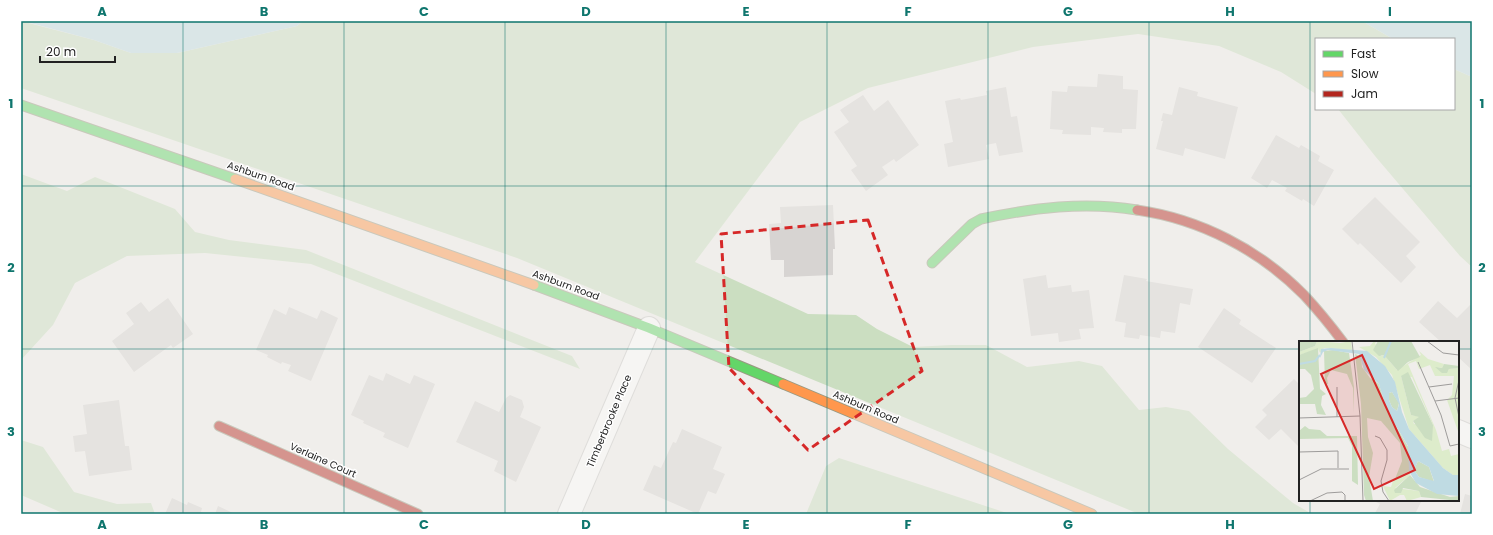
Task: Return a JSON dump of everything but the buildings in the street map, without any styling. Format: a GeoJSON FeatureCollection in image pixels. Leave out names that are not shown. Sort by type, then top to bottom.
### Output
{"type":"FeatureCollection","features":[{"type":"Feature","properties":{"kind":"main road","name":"Ashburn Road"},"geometry":{"type":"LineString","coordinates":[[21,105],[363,223],[649,328],[1092,514]]}},
{"type":"Feature","properties":{"kind":"main road"},"geometry":{"type":"LineString","coordinates":[[932,263],[975,221],[1032,209],[1070,205],[1106,205],[1142,209],[1178,218],[1206,228],[1231,240],[1254,254],[1297,288],[1313,304],[1342,341]]}},
{"type":"Feature","properties":{"kind":"main road","name":"Verlaine Court"},"geometry":{"type":"LineString","coordinates":[[219,426],[418,514]]}},
{"type":"Feature","properties":{"kind":"street","name":"Timberbrooke Place"},"geometry":{"type":"LineString","coordinates":[[569,514],[649,328]]}},
{"type":"Feature","properties":{"kind":"street"},"geometry":{"type":"LineString","coordinates":[[1459,432],[1472,437]]}},
{"type":"Feature","properties":{"kind":"highlighted area"},"geometry":{"type":"Polygon","coordinates":[[[868,220],[922,371],[808,450],[729,368],[721,234],[868,220]]]}},
{"type":"Feature","properties":{"kind":"green space"},"geometry":{"type":"Polygon","coordinates":[[[21,21],[94,40],[131,53],[177,53],[297,26],[303,21],[1362,21],[1391,38],[1315,38],[1315,93],[1281,72],[1219,46],[1138,34],[1033,47],[868,88],[800,122],[695,262],[808,314],[856,315],[877,329],[913,347],[986,345],[1027,367],[1079,361],[1102,366],[1139,410],[1166,407],[1189,411],[1228,449],[1293,503],[1312,514],[1139,514],[517,258],[21,88],[21,21]]]}},
{"type":"Feature","properties":{"kind":"green space"},"geometry":{"type":"Polygon","coordinates":[[[1455,69],[1472,77],[1472,267],[1460,256],[1375,156],[1339,110],[1455,110],[1455,69]]]}},
{"type":"Feature","properties":{"kind":"green space"},"geometry":{"type":"Polygon","coordinates":[[[21,174],[67,191],[95,177],[175,209],[195,232],[229,240],[306,250],[572,356],[580,369],[311,264],[205,253],[127,256],[75,283],[53,325],[21,360],[21,174]]]}},
{"type":"Feature","properties":{"kind":"green space"},"geometry":{"type":"Polygon","coordinates":[[[21,440],[43,447],[74,492],[117,504],[151,503],[155,514],[65,514],[21,495],[21,440]]]}},
{"type":"Feature","properties":{"kind":"green space"},"geometry":{"type":"Polygon","coordinates":[[[839,458],[1010,514],[806,514],[826,466],[839,458]]]}},
{"type":"Feature","properties":{"kind":"water"},"geometry":{"type":"Polygon","coordinates":[[[23,21],[303,21],[297,26],[177,53],[131,53],[94,40],[23,21]]]}},
{"type":"Feature","properties":{"kind":"water"},"geometry":{"type":"Polygon","coordinates":[[[1362,21],[1472,21],[1472,77],[1455,69],[1455,38],[1391,38],[1362,21]]]}},
{"type":"Feature","properties":{"kind":"traffic: fast"},"geometry":{"type":"LineString","coordinates":[[21,105],[235,179]]}},
{"type":"Feature","properties":{"kind":"traffic: fast"},"geometry":{"type":"LineString","coordinates":[[932,263],[972,224],[981,219],[1059,207],[1098,206],[1137,210]]}},
{"type":"Feature","properties":{"kind":"traffic: fast"},"geometry":{"type":"LineString","coordinates":[[534,285],[649,328],[783,384]]}},
{"type":"Feature","properties":{"kind":"traffic: slow"},"geometry":{"type":"LineString","coordinates":[[235,179],[534,285]]}},
{"type":"Feature","properties":{"kind":"traffic: slow"},"geometry":{"type":"LineString","coordinates":[[783,384],[1092,514]]}},
{"type":"Feature","properties":{"kind":"traffic: jam"},"geometry":{"type":"LineString","coordinates":[[1137,210],[1160,214],[1206,229],[1228,239],[1248,251],[1268,264],[1304,295],[1342,341]]}},
{"type":"Feature","properties":{"kind":"traffic: jam"},"geometry":{"type":"LineString","coordinates":[[219,426],[418,514]]}}]}
